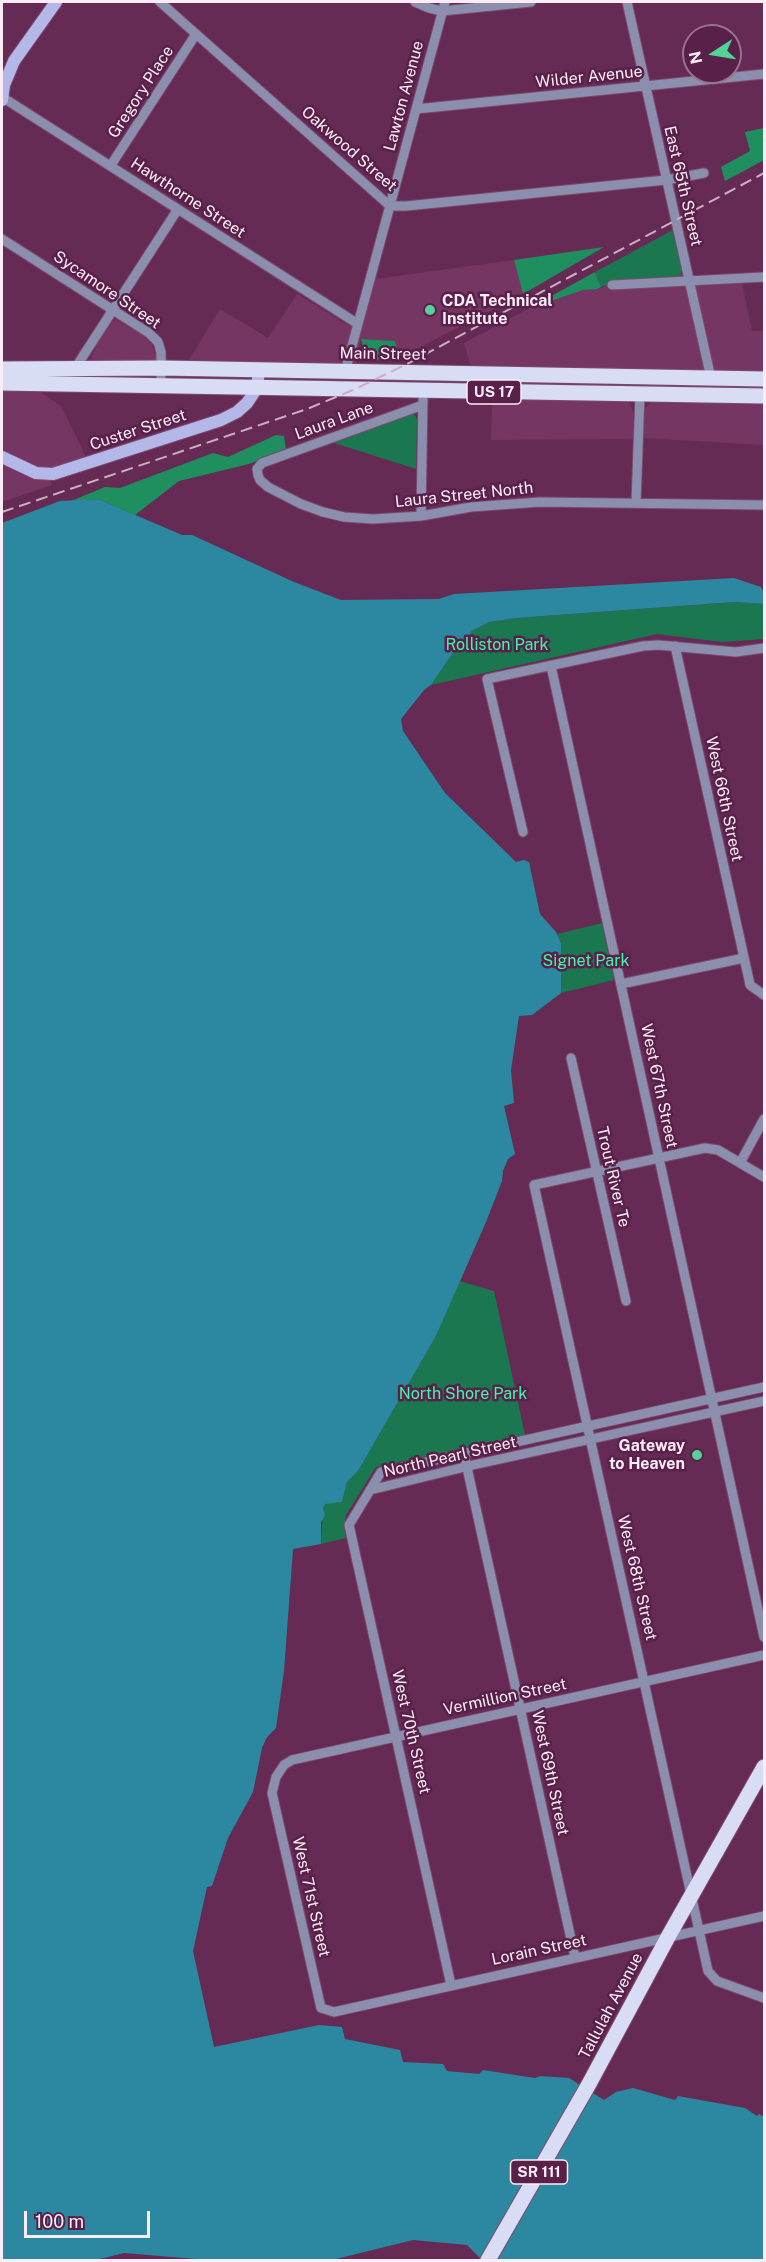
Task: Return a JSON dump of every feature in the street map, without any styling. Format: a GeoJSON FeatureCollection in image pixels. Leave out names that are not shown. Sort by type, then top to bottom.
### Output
{"type":"FeatureCollection","features":[{"type":"Feature","properties":{"kind":"main road","name":"Main Street"},"geometry":{"type":"LineString","coordinates":[[2,369],[162,368],[765,379]]}},
{"type":"Feature","properties":{"kind":"main road"},"geometry":{"type":"LineString","coordinates":[[589,393],[645,386],[701,385],[711,378]]}},
{"type":"Feature","properties":{"kind":"main road","name":"US 17"},"geometry":{"type":"LineString","coordinates":[[2,383],[256,388],[423,398],[483,392],[765,396]]}},
{"type":"Feature","properties":{"kind":"main road","name":"Tallulah Avenue"},"geometry":{"type":"LineString","coordinates":[[488,2260],[589,2084],[668,1937],[765,1767]]}},
{"type":"Feature","properties":{"kind":"street"},"geometry":{"type":"LineString","coordinates":[[2,99],[8,73],[14,61],[56,2]]}},
{"type":"Feature","properties":{"kind":"street","name":"Oakwood Street"},"geometry":{"type":"LineString","coordinates":[[160,2],[390,206],[666,180],[704,174]]}},
{"type":"Feature","properties":{"kind":"street"},"geometry":{"type":"LineString","coordinates":[[415,2],[429,8],[531,2]]}},
{"type":"Feature","properties":{"kind":"street","name":"East 65th Street"},"geometry":{"type":"LineString","coordinates":[[627,2],[711,378]]}},
{"type":"Feature","properties":{"kind":"street","name":"Lawton Avenue"},"geometry":{"type":"LineString","coordinates":[[345,372],[443,6]]}},
{"type":"Feature","properties":{"kind":"street","name":"Gregory Place"},"geometry":{"type":"LineString","coordinates":[[111,165],[196,34]]}},
{"type":"Feature","properties":{"kind":"street","name":"Wilder Avenue"},"geometry":{"type":"LineString","coordinates":[[416,109],[765,74]]}},
{"type":"Feature","properties":{"kind":"street","name":"Hawthorne Street"},"geometry":{"type":"LineString","coordinates":[[2,99],[111,165],[358,324]]}},
{"type":"Feature","properties":{"kind":"street"},"geometry":{"type":"LineString","coordinates":[[76,368],[178,209]]}},
{"type":"Feature","properties":{"kind":"street","name":"Sycamore Street"},"geometry":{"type":"LineString","coordinates":[[2,239],[149,333],[158,342],[161,352],[161,386]]}},
{"type":"Feature","properties":{"kind":"street"},"geometry":{"type":"LineString","coordinates":[[612,285],[765,277]]}},
{"type":"Feature","properties":{"kind":"street"},"geometry":{"type":"LineString","coordinates":[[256,388],[259,370]]}},
{"type":"Feature","properties":{"kind":"street"},"geometry":{"type":"LineString","coordinates":[[483,374],[483,392]]}},
{"type":"Feature","properties":{"kind":"street","name":"Custer Street"},"geometry":{"type":"LineString","coordinates":[[2,457],[36,473],[62,472],[221,420],[242,408],[256,388]]}},
{"type":"Feature","properties":{"kind":"street"},"geometry":{"type":"LineString","coordinates":[[636,503],[639,394]]}},
{"type":"Feature","properties":{"kind":"street"},"geometry":{"type":"LineString","coordinates":[[421,516],[423,398]]}},
{"type":"Feature","properties":{"kind":"street","name":"Laura Lane"},"geometry":{"type":"LineString","coordinates":[[257,469],[262,463],[423,398]]}},
{"type":"Feature","properties":{"kind":"street","name":"Laura Street North"},"geometry":{"type":"LineString","coordinates":[[257,469],[260,480],[268,487],[323,512],[344,517],[373,519],[421,516],[471,507],[522,503],[765,505]]}},
{"type":"Feature","properties":{"kind":"street"},"geometry":{"type":"LineString","coordinates":[[523,832],[487,679],[644,646],[675,646],[736,652],[765,648]]}},
{"type":"Feature","properties":{"kind":"street","name":"West 66th Street"},"geometry":{"type":"LineString","coordinates":[[675,646],[750,985],[765,995]]}},
{"type":"Feature","properties":{"kind":"street","name":"West 67th Street"},"geometry":{"type":"LineString","coordinates":[[551,666],[765,1636]]}},
{"type":"Feature","properties":{"kind":"street"},"geometry":{"type":"LineString","coordinates":[[621,984],[744,958]]}},
{"type":"Feature","properties":{"kind":"street","name":"Trout River Te"},"geometry":{"type":"LineString","coordinates":[[571,1058],[626,1301]]}},
{"type":"Feature","properties":{"kind":"street"},"geometry":{"type":"LineString","coordinates":[[740,1163],[765,1119]]}},
{"type":"Feature","properties":{"kind":"street"},"geometry":{"type":"LineString","coordinates":[[597,1172],[660,1157],[712,1148],[765,1177]]}},
{"type":"Feature","properties":{"kind":"street","name":"West 68th Street"},"geometry":{"type":"LineString","coordinates":[[597,1172],[534,1185],[708,1971],[717,1981],[765,1998]]}},
{"type":"Feature","properties":{"kind":"street","name":"North Pearl Street"},"geometry":{"type":"LineString","coordinates":[[370,1491],[381,1472],[765,1387]]}},
{"type":"Feature","properties":{"kind":"street","name":"North Pearl Street"},"geometry":{"type":"LineString","coordinates":[[370,1491],[467,1467],[765,1401]]}},
{"type":"Feature","properties":{"kind":"street","name":"West 69th Street"},"geometry":{"type":"LineString","coordinates":[[464,1454],[575,1957]]}},
{"type":"Feature","properties":{"kind":"street","name":"West 70th Street"},"geometry":{"type":"LineString","coordinates":[[370,1491],[349,1525],[451,1985]]}},
{"type":"Feature","properties":{"kind":"street","name":"Vermillion Street"},"geometry":{"type":"LineString","coordinates":[[272,1793],[276,1777],[284,1765],[292,1760],[765,1655]]}},
{"type":"Feature","properties":{"kind":"street","name":"West 71st Street"},"geometry":{"type":"LineString","coordinates":[[272,1793],[321,2008]]}},
{"type":"Feature","properties":{"kind":"street","name":"Lorain Street"},"geometry":{"type":"LineString","coordinates":[[321,2008],[334,2012],[765,1916]]}},
{"type":"Feature","properties":{"kind":"shaded area"},"geometry":{"type":"Polygon","coordinates":[[[514,260],[523,294],[399,358],[395,341],[361,339],[356,366],[187,363],[220,309],[268,338],[297,294],[349,326],[363,325],[375,279],[514,260]]]}},
{"type":"Feature","properties":{"kind":"shaded area"},"geometry":{"type":"Polygon","coordinates":[[[682,270],[691,272],[695,286],[742,283],[752,331],[764,331],[764,373],[471,367],[464,343],[528,309],[583,290],[597,289],[618,282],[681,274],[682,270]]]}},
{"type":"Feature","properties":{"kind":"shaded area"},"geometry":{"type":"Polygon","coordinates":[[[116,320],[144,336],[152,345],[159,362],[90,361],[98,342],[111,322],[116,320]]]}},
{"type":"Feature","properties":{"kind":"shaded area"},"geometry":{"type":"Polygon","coordinates":[[[2,391],[39,391],[61,406],[85,459],[43,471],[2,453],[2,391]]]}},
{"type":"Feature","properties":{"kind":"shaded area"},"geometry":{"type":"Polygon","coordinates":[[[492,399],[629,402],[633,411],[633,439],[491,440],[492,399]]]}},
{"type":"Feature","properties":{"kind":"shaded area"},"geometry":{"type":"Polygon","coordinates":[[[652,402],[764,403],[764,445],[643,438],[645,408],[652,402]]]}},
{"type":"Feature","properties":{"kind":"shaded area"},"geometry":{"type":"Polygon","coordinates":[[[2,462],[31,477],[50,480],[52,485],[2,502],[2,462]]]}},
{"type":"Feature","properties":{"kind":"green space"},"geometry":{"type":"Polygon","coordinates":[[[764,128],[764,160],[725,181],[721,167],[750,151],[745,132],[764,128]]]}},
{"type":"Feature","properties":{"kind":"green space"},"geometry":{"type":"Polygon","coordinates":[[[673,230],[682,270],[679,277],[618,282],[601,287],[595,272],[673,230]]]}},
{"type":"Feature","properties":{"kind":"green space"},"geometry":{"type":"Polygon","coordinates":[[[604,247],[523,294],[514,260],[604,247]]]}},
{"type":"Feature","properties":{"kind":"green space"},"geometry":{"type":"Polygon","coordinates":[[[595,272],[601,287],[583,290],[528,309],[595,272]]]}},
{"type":"Feature","properties":{"kind":"green space"},"geometry":{"type":"Polygon","coordinates":[[[361,339],[395,341],[399,358],[373,360],[365,354],[361,339]]]}},
{"type":"Feature","properties":{"kind":"green space"},"geometry":{"type":"Polygon","coordinates":[[[408,413],[415,415],[417,420],[416,469],[331,442],[408,413]]]}},
{"type":"Feature","properties":{"kind":"green space"},"geometry":{"type":"Polygon","coordinates":[[[276,435],[284,436],[286,450],[249,464],[179,481],[135,515],[98,499],[71,501],[105,487],[120,488],[213,453],[228,457],[276,435]]]}},
{"type":"Feature","properties":{"kind":"green space","name":"Rolliston Park"},"geometry":{"type":"Polygon","coordinates":[[[736,602],[764,604],[764,639],[722,642],[657,634],[431,685],[455,650],[472,631],[489,622],[516,618],[736,602]]]}},
{"type":"Feature","properties":{"kind":"green space","name":"Signet Park"},"geometry":{"type":"Polygon","coordinates":[[[602,923],[614,980],[561,993],[561,943],[557,934],[602,923]]]}},
{"type":"Feature","properties":{"kind":"green space","name":"North Shore Park"},"geometry":{"type":"Polygon","coordinates":[[[459,1281],[494,1291],[525,1435],[376,1467],[346,1515],[344,1528],[346,1538],[321,1544],[325,1503],[342,1502],[347,1482],[358,1471],[436,1336],[459,1281]]]}},
{"type":"Feature","properties":{"kind":"water"},"geometry":{"type":"Polygon","coordinates":[[[98,499],[182,535],[192,535],[294,582],[341,600],[439,599],[454,594],[734,578],[761,587],[764,593],[764,604],[735,602],[489,622],[472,631],[455,650],[431,685],[424,690],[401,719],[403,731],[445,793],[516,862],[524,860],[529,862],[540,914],[556,932],[561,943],[561,993],[532,1015],[519,1016],[511,1070],[514,1103],[504,1106],[515,1154],[508,1159],[486,1222],[436,1336],[358,1471],[347,1482],[342,1502],[325,1504],[323,1508],[325,1516],[321,1522],[321,1544],[293,1549],[284,1671],[276,1728],[267,1737],[262,1748],[253,1792],[228,1838],[212,1886],[207,1887],[193,1951],[214,2047],[319,2025],[342,2027],[345,2039],[400,2050],[403,2062],[443,2064],[447,2071],[479,2074],[483,2070],[535,2078],[540,2076],[569,2078],[604,2100],[616,2092],[633,2088],[675,2100],[678,2096],[745,2108],[757,2116],[759,2114],[764,2117],[764,2260],[482,2260],[467,2245],[413,2240],[332,2260],[208,2260],[124,2253],[96,2260],[2,2260],[2,523],[60,501],[98,499]]]}},
{"type":"Feature","properties":{"kind":"railway"},"geometry":{"type":"LineString","coordinates":[[2,512],[307,409],[353,390],[407,364],[764,173]]}},
{"type":"Feature","properties":{"kind":"place","name":"CDA Technical Institute"},"geometry":{"type":"Point","coordinates":[430,310]}},
{"type":"Feature","properties":{"kind":"place","name":"Gateway to Heaven"},"geometry":{"type":"Point","coordinates":[697,1455]}}]}
